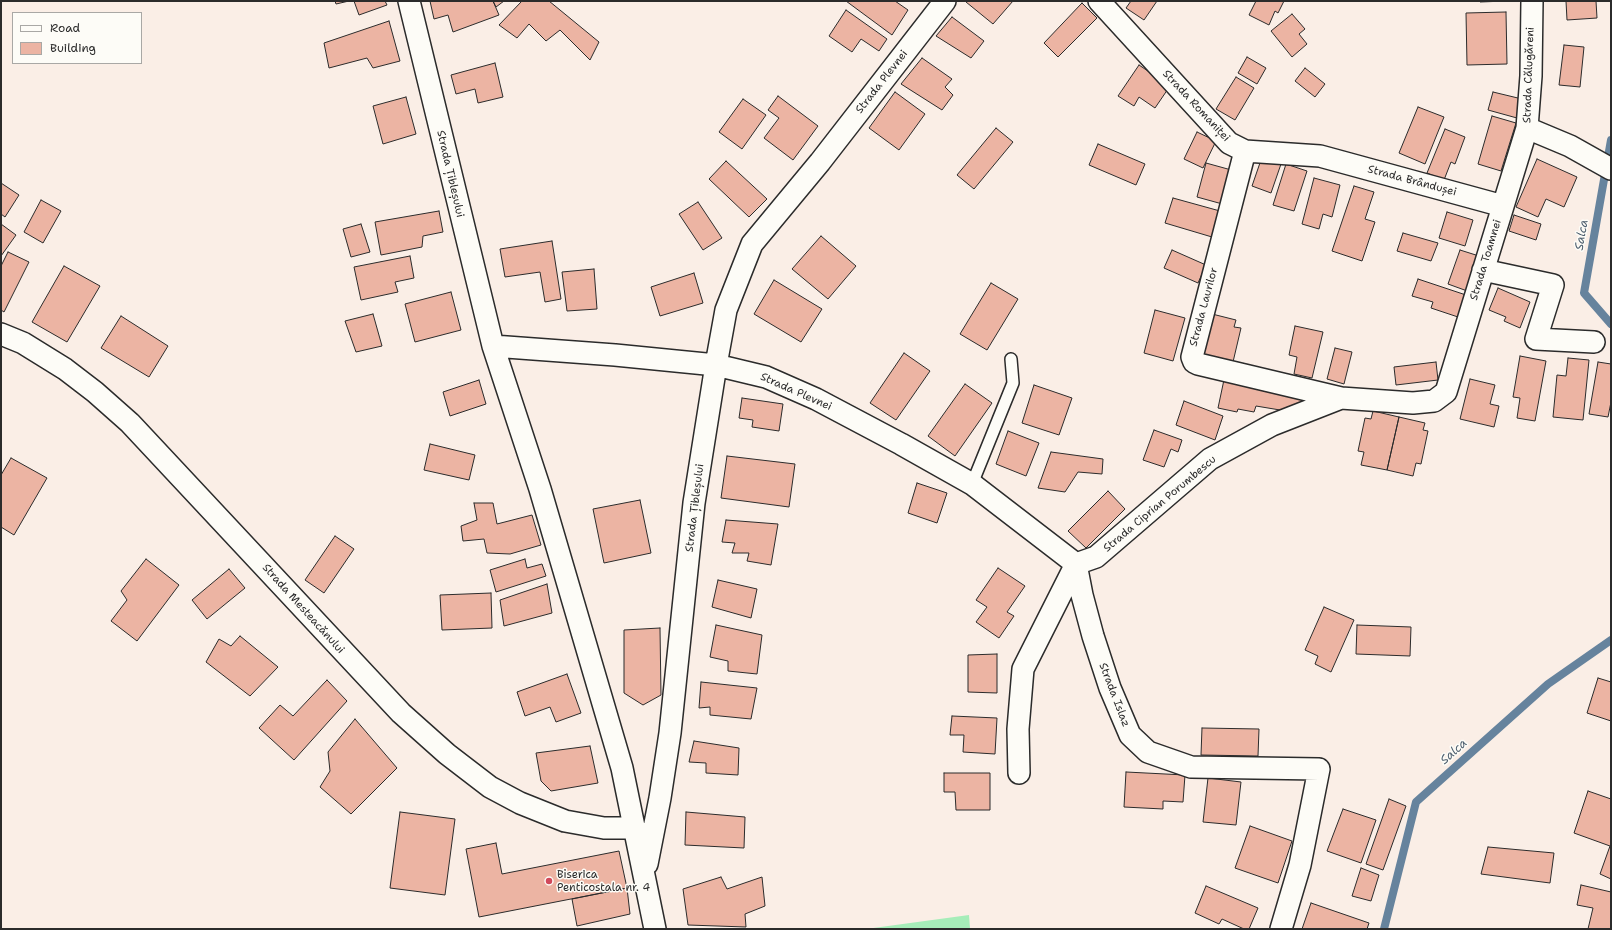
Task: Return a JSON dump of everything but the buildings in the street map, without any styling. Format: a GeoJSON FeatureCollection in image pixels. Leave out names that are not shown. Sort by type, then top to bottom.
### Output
{"type":"FeatureCollection","features":[{"type":"Feature","properties":{"kind":"street","name":"Strada Țibleșului"},"geometry":{"type":"LineString","coordinates":[[409,1],[493,346],[540,489],[622,768],[656,929]]}},
{"type":"Feature","properties":{"kind":"street","name":"Strada Plevnei"},"geometry":{"type":"LineString","coordinates":[[945,1],[820,162],[752,244],[726,310],[716,365],[766,377],[816,399],[901,444],[972,484],[1076,564]]}},
{"type":"Feature","properties":{"kind":"street","name":"Strada Romaniței"},"geometry":{"type":"LineString","coordinates":[[1099,1],[1229,143],[1245,151],[1320,156]]}},
{"type":"Feature","properties":{"kind":"street","name":"Strada Călugăreni"},"geometry":{"type":"LineString","coordinates":[[1532,1],[1531,76],[1527,128],[1570,146],[1611,169]]}},
{"type":"Feature","properties":{"kind":"street","name":"Strada Toamnei"},"geometry":{"type":"LineString","coordinates":[[1446,392],[1527,128]]}},
{"type":"Feature","properties":{"kind":"street","name":"Strada Laurilor"},"geometry":{"type":"LineString","coordinates":[[1245,151],[1192,357],[1194,362],[1198,364],[1341,398]]}},
{"type":"Feature","properties":{"kind":"street","name":"Strada Brândușei"},"geometry":{"type":"LineString","coordinates":[[1320,156],[1502,206]]}},
{"type":"Feature","properties":{"kind":"street"},"geometry":{"type":"LineString","coordinates":[[1483,270],[1553,285],[1536,339],[1594,342]]}},
{"type":"Feature","properties":{"kind":"street","name":"Strada Mesteacănului"},"geometry":{"type":"LineString","coordinates":[[1,334],[23,343],[65,369],[95,392],[130,423],[395,708],[447,754],[490,787],[520,803],[565,821],[604,828],[635,828]]}},
{"type":"Feature","properties":{"kind":"street"},"geometry":{"type":"LineString","coordinates":[[493,346],[615,354],[716,365]]}},
{"type":"Feature","properties":{"kind":"street","name":"Strada Țibleșului"},"geometry":{"type":"LineString","coordinates":[[645,872],[660,798],[672,720],[694,503],[716,365]]}},
{"type":"Feature","properties":{"kind":"street","name":"Strada Ciprian Porumbescu"},"geometry":{"type":"LineString","coordinates":[[1076,564],[1096,557],[1210,459],[1272,425],[1341,398],[1413,403],[1434,401],[1446,392]]}},
{"type":"Feature","properties":{"kind":"street"},"geometry":{"type":"LineString","coordinates":[[1019,773],[1018,729],[1023,670],[1076,564]]}},
{"type":"Feature","properties":{"kind":"street","name":"Strada Islaz"},"geometry":{"type":"LineString","coordinates":[[1076,564],[1082,595],[1093,636],[1110,688],[1130,735],[1148,752],[1191,767],[1320,769],[1300,865],[1281,929]]}},
{"type":"Feature","properties":{"kind":"lane"},"geometry":{"type":"LineString","coordinates":[[972,484],[1014,383],[1011,359]]}},
{"type":"Feature","properties":{"kind":"green space"},"geometry":{"type":"Polygon","coordinates":[[[969,915],[970,929],[866,929],[969,915]]]}},
{"type":"Feature","properties":{"kind":"waterway","name":"Salca"},"geometry":{"type":"LineString","coordinates":[[1611,140],[1584,293],[1611,324]]}},
{"type":"Feature","properties":{"kind":"waterway","name":"Salca"},"geometry":{"type":"LineString","coordinates":[[1384,929],[1416,802],[1548,684],[1611,640]]}},
{"type":"Feature","properties":{"kind":"place","name":"Biserica Penticostala nr. 4"},"geometry":{"type":"Point","coordinates":[549,881]}}]}
